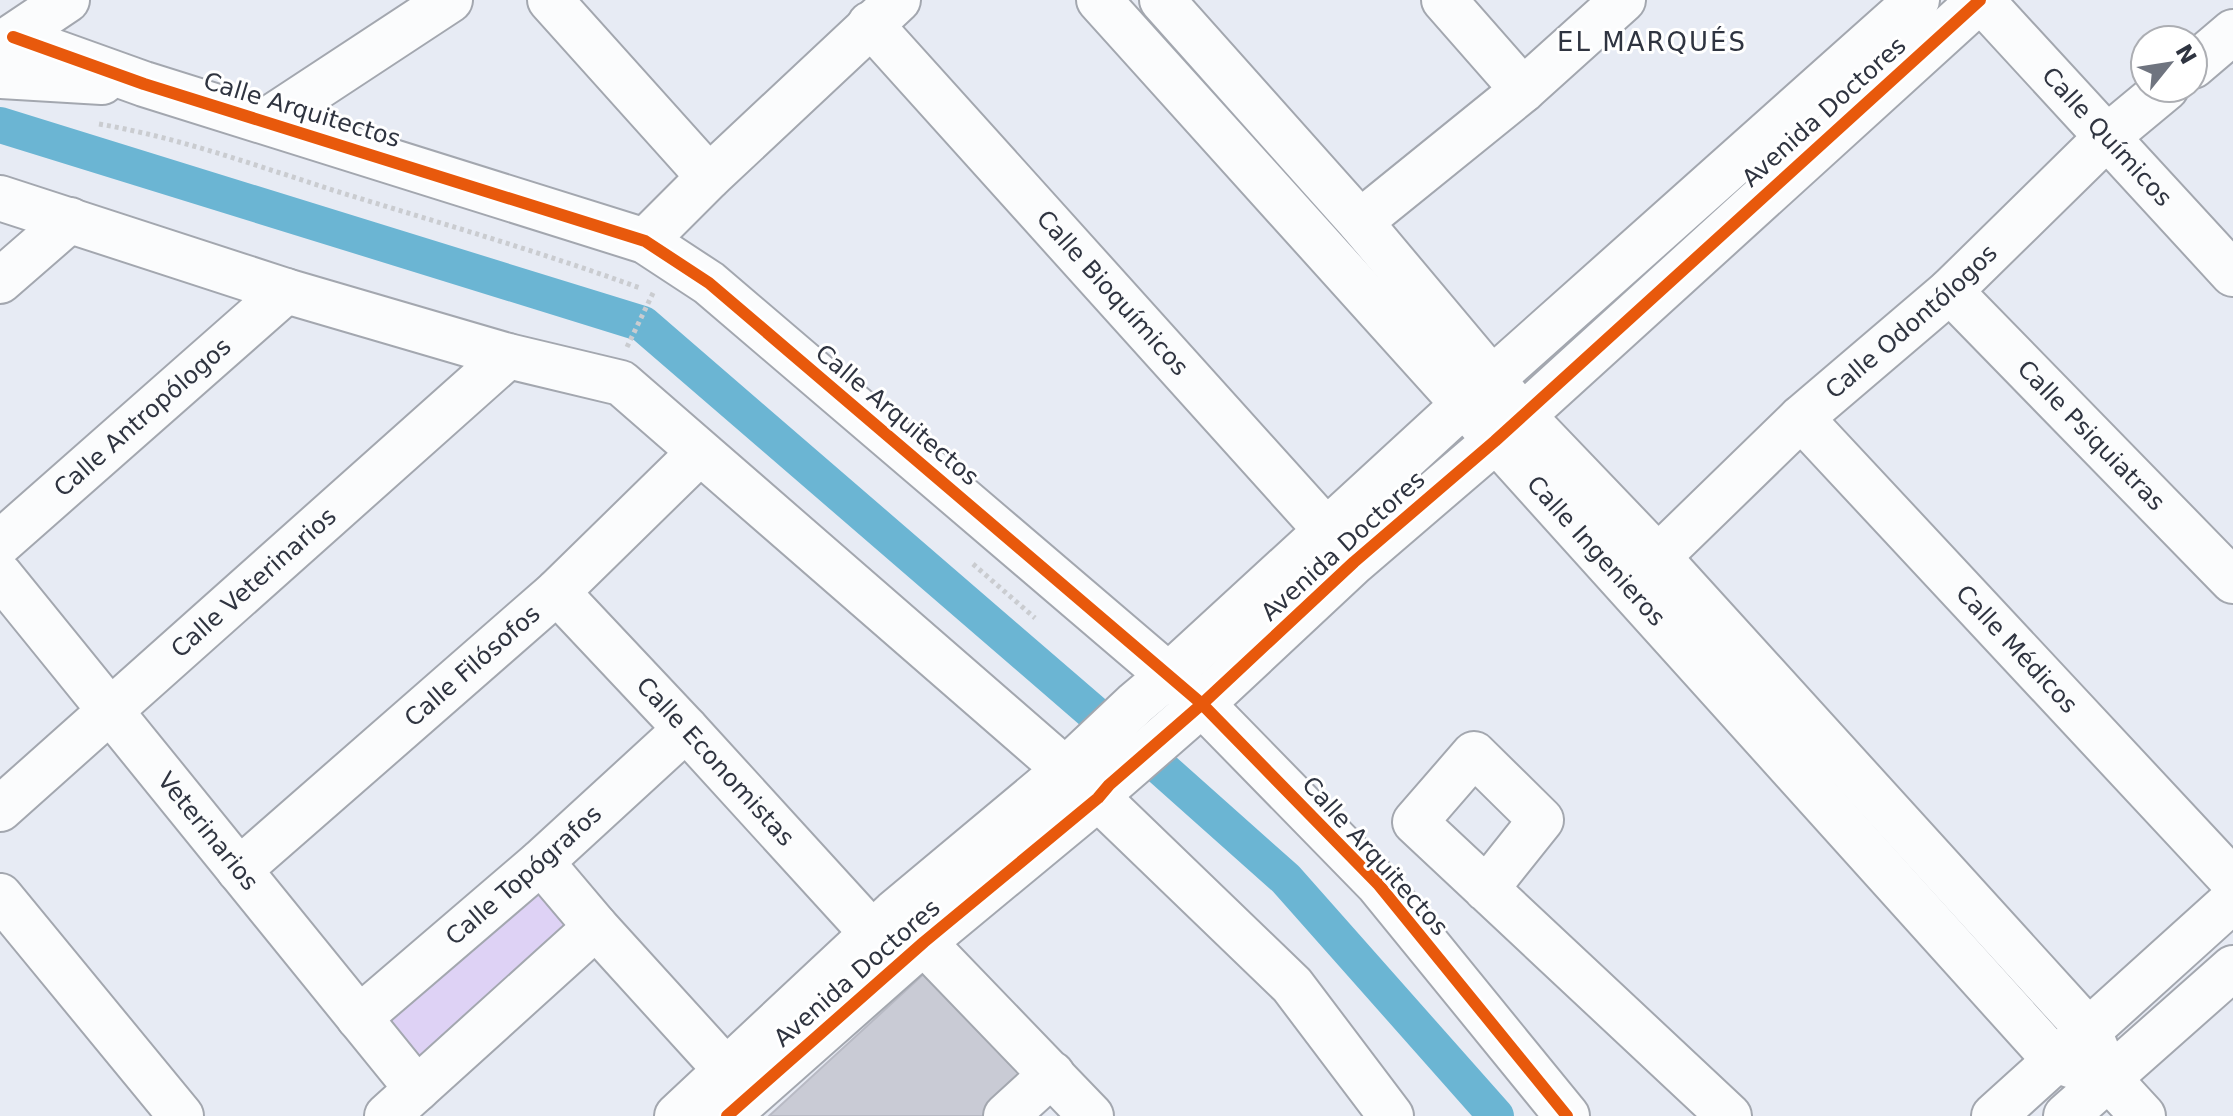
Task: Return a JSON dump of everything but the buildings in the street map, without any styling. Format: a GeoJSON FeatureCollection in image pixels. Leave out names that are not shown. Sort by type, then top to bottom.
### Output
{"type":"FeatureCollection","features":[{"type":"Feature","properties":{"kind":"street"},"geometry":{"type":"LineString","coordinates":[[4,53],[67,0]]}},
{"type":"Feature","properties":{"kind":"street"},"geometry":{"type":"LineString","coordinates":[[266,121],[450,0]]}},
{"type":"Feature","properties":{"kind":"street"},"geometry":{"type":"LineString","coordinates":[[550,0],[709,177]]}},
{"type":"Feature","properties":{"kind":"street","name":"Calle Ingenieros"},"geometry":{"type":"LineString","coordinates":[[1099,0],[1478,392],[2055,1060],[2108,1078]]}},
{"type":"Feature","properties":{"kind":"street","name":"Calle Ingenieros"},"geometry":{"type":"LineString","coordinates":[[1162,0],[1360,222],[1478,392]]}},
{"type":"Feature","properties":{"kind":"street"},"geometry":{"type":"LineString","coordinates":[[1444,0],[1523,90]]}},
{"type":"Feature","properties":{"kind":"street"},"geometry":{"type":"LineString","coordinates":[[1360,222],[1523,90],[1623,0]]}},
{"type":"Feature","properties":{"kind":"street","name":"Avenida Doctores"},"geometry":{"type":"LineString","coordinates":[[677,1116],[897,930],[1134,704],[1917,0]]}},
{"type":"Feature","properties":{"kind":"street","name":"Avenida Doctores"},"geometry":{"type":"LineString","coordinates":[[727,1116],[897,930],[1104,792],[1354,562],[1508,428],[1980,0]]}},
{"type":"Feature","properties":{"kind":"street","name":"Calle Químicos"},"geometry":{"type":"LineString","coordinates":[[1980,0],[2233,274]]}},
{"type":"Feature","properties":{"kind":"street"},"geometry":{"type":"LineString","coordinates":[[645,241],[884,12]]}},
{"type":"Feature","properties":{"kind":"street","name":"Calle Bioquímicos"},"geometry":{"type":"LineString","coordinates":[[884,12],[1354,562]]}},
{"type":"Feature","properties":{"kind":"street"},"geometry":{"type":"LineString","coordinates":[[2209,52],[2233,32]]}},
{"type":"Feature","properties":{"kind":"street","name":"Calle Arquitectos"},"geometry":{"type":"LineString","coordinates":[[4,53],[144,84],[645,241],[709,283],[1168,676],[1196,710],[1378,884],[1567,1116]]}},
{"type":"Feature","properties":{"kind":"street","name":"Calle Odontólogos"},"geometry":{"type":"LineString","coordinates":[[1658,557],[1801,418],[1950,291],[2107,137],[2147,104]]}},
{"type":"Feature","properties":{"kind":"street"},"geometry":{"type":"LineString","coordinates":[[0,198],[286,291],[508,356],[621,383],[699,453],[1078,758],[1104,792],[1292,985],[1391,1116]]}},
{"type":"Feature","properties":{"kind":"street"},"geometry":{"type":"LineString","coordinates":[[0,281],[70,220]]}},
{"type":"Feature","properties":{"kind":"street","name":"Calle Antropólogos"},"geometry":{"type":"LineString","coordinates":[[0,543],[286,291]]}},
{"type":"Feature","properties":{"kind":"street","name":"Calle Psiquiatras"},"geometry":{"type":"LineString","coordinates":[[1950,291],[2233,581]]}},
{"type":"Feature","properties":{"kind":"street","name":"Calle Veterinarios"},"geometry":{"type":"LineString","coordinates":[[0,809],[508,356]]}},
{"type":"Feature","properties":{"kind":"street","name":"Calle Médicos"},"geometry":{"type":"LineString","coordinates":[[1801,418],[2233,881]]}},
{"type":"Feature","properties":{"kind":"street","name":"Calle Ingenieros"},"geometry":{"type":"LineString","coordinates":[[1508,428],[1658,557],[2089,1031]]}},
{"type":"Feature","properties":{"kind":"street","name":"Calle Filósofos"},"geometry":{"type":"LineString","coordinates":[[239,870],[557,592],[699,453]]}},
{"type":"Feature","properties":{"kind":"street","name":"Veterinarios"},"geometry":{"type":"LineString","coordinates":[[0,575],[359,1018],[402,1102]]}},
{"type":"Feature","properties":{"kind":"street","name":"Calle Economistas"},"geometry":{"type":"LineString","coordinates":[[557,592],[686,729],[1052,1074],[1091,1116]]}},
{"type":"Feature","properties":{"kind":"street","name":"Calle Topógrafos"},"geometry":{"type":"LineString","coordinates":[[359,1018],[541,862],[686,729]]}},
{"type":"Feature","properties":{"kind":"street"},"geometry":{"type":"LineString","coordinates":[[541,862],[727,1071]]}},
{"type":"Feature","properties":{"kind":"street"},"geometry":{"type":"LineString","coordinates":[[1486,889],[1729,1116]]}},
{"type":"Feature","properties":{"kind":"street"},"geometry":{"type":"LineString","coordinates":[[0,896],[181,1116]]}},
{"type":"Feature","properties":{"kind":"street"},"geometry":{"type":"LineString","coordinates":[[1994,1116],[2233,900]]}},
{"type":"Feature","properties":{"kind":"street"},"geometry":{"type":"LineString","coordinates":[[402,1102],[596,927]]}},
{"type":"Feature","properties":{"kind":"street"},"geometry":{"type":"LineString","coordinates":[[2066,1116],[2233,968]]}},
{"type":"Feature","properties":{"kind":"street"},"geometry":{"type":"LineString","coordinates":[[2089,1031],[2108,1078],[2143,1116]]}},
{"type":"Feature","properties":{"kind":"street"},"geometry":{"type":"LineString","coordinates":[[1006,1116],[1052,1074]]}},
{"type":"Feature","properties":{"kind":"path"},"geometry":{"type":"LineString","coordinates":[[625,352],[651,297]]}},
{"type":"Feature","properties":{"kind":"shaded area"},"geometry":{"type":"Polygon","coordinates":[[[539,885],[581,929],[409,1076],[368,1027],[539,885]]]}},
{"type":"Feature","properties":{"kind":"waterway"},"geometry":{"type":"LineString","coordinates":[[0,125],[643,324],[1111,728],[1140,749],[1286,879],[1496,1116]]}},
{"type":"Feature","properties":{"kind":"cycle path"},"geometry":{"type":"LineString","coordinates":[[727,1116],[924,942],[1098,798],[1354,562],[1495,441],[1980,0]]}},
{"type":"Feature","properties":{"kind":"cycle path"},"geometry":{"type":"LineString","coordinates":[[13,37],[144,84],[645,241],[709,283],[1202,704],[1378,884],[1567,1116]]}},
{"type":"Feature","properties":{"kind":"district","name":"EL MARQUÉS"},"geometry":{"type":"Point","coordinates":[1652,42]}}]}
